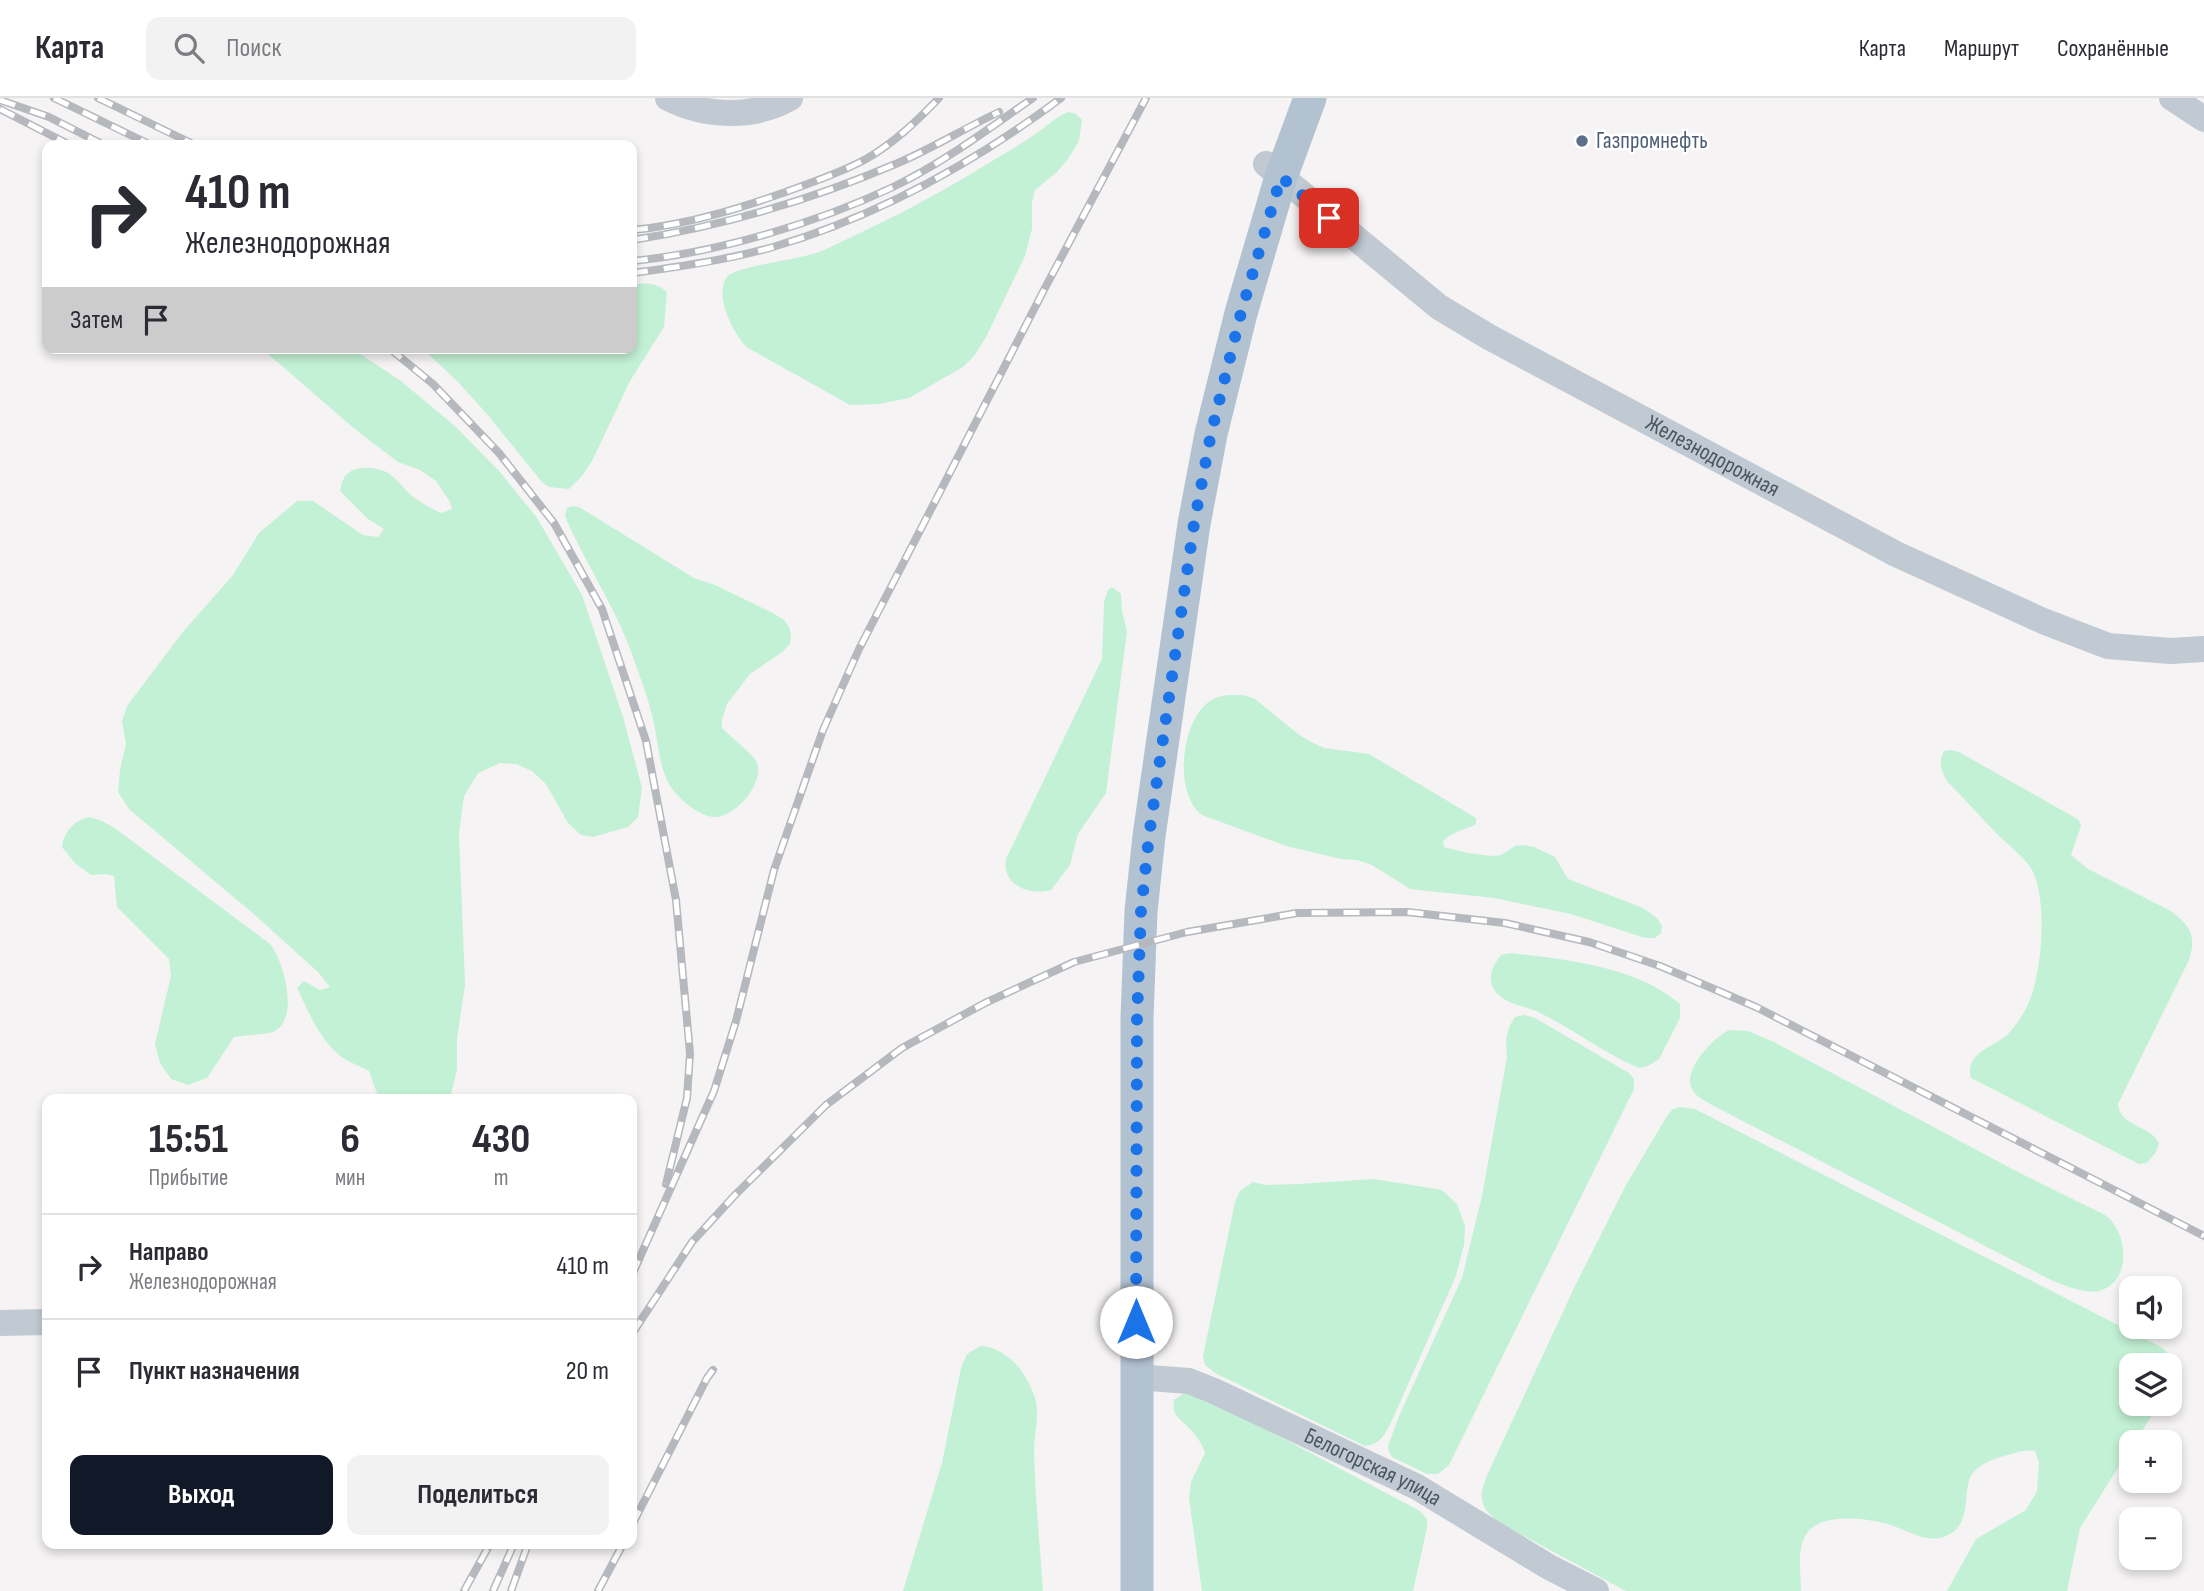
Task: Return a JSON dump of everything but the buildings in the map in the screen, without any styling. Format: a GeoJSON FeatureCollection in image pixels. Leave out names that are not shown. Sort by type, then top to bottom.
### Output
{"type":"FeatureCollection","features":[{"type":"Feature","properties":{"kind":"main road"},"geometry":{"type":"LineString","coordinates":[[1137,1591],[1137,1018],[1141,911],[1149,836],[1194,524],[1211,434],[1289,98]]}},
{"type":"Feature","properties":{"kind":"main road"},"geometry":{"type":"LineString","coordinates":[[1116,1591],[1118,914],[1150,661],[1174,519],[1217,325],[1274,170],[1310,98]]}},
{"type":"Feature","properties":{"kind":"street"},"geometry":{"type":"LineString","coordinates":[[668,98],[695,109],[720,113],[748,113],[790,98]]}},
{"type":"Feature","properties":{"kind":"street"},"geometry":{"type":"LineString","coordinates":[[2172,98],[2204,119]]}},
{"type":"Feature","properties":{"kind":"street","name":"Железнодорожная"},"geometry":{"type":"LineString","coordinates":[[1274,170],[1439,307],[1489,337],[1896,554],[2043,621],[2108,646],[2171,651],[2204,649]]}},
{"type":"Feature","properties":{"kind":"street"},"geometry":{"type":"LineString","coordinates":[[0,1322],[42,1322]]}},
{"type":"Feature","properties":{"kind":"street","name":"Белогорская улица"},"geometry":{"type":"LineString","coordinates":[[1136,1377],[1189,1381],[1226,1396],[1417,1488],[1549,1567],[1596,1591]]}},
{"type":"Feature","properties":{"kind":"green space"},"geometry":{"type":"Polygon","coordinates":[[[1069,112],[1082,120],[1079,141],[1057,172],[1035,190],[1032,229],[1025,256],[986,337],[963,367],[909,398],[879,404],[850,405],[748,348],[737,334],[727,314],[722,294],[727,277],[743,269],[814,254],[865,231],[965,178],[1069,112]]]}},
{"type":"Feature","properties":{"kind":"green space"},"geometry":{"type":"Polygon","coordinates":[[[637,284],[655,285],[667,292],[664,327],[630,381],[592,461],[569,489],[549,487],[542,482],[457,381],[428,354],[637,354],[637,284]]]}},
{"type":"Feature","properties":{"kind":"green space"},"geometry":{"type":"Polygon","coordinates":[[[268,354],[360,354],[401,381],[456,427],[500,472],[537,518],[582,595],[623,717],[642,788],[638,817],[628,827],[593,837],[581,835],[568,823],[546,784],[532,771],[516,764],[500,763],[478,773],[464,796],[459,833],[465,985],[457,1039],[457,1069],[451,1094],[377,1094],[369,1071],[332,1048],[305,1006],[297,988],[304,981],[320,990],[330,987],[318,972],[129,809],[118,792],[126,744],[122,721],[127,706],[182,633],[233,575],[259,533],[297,501],[313,501],[363,535],[378,537],[384,529],[368,519],[340,491],[346,475],[363,468],[388,473],[412,496],[441,513],[452,509],[436,481],[420,470],[398,462],[356,430],[268,354]]]}},
{"type":"Feature","properties":{"kind":"green space"},"geometry":{"type":"Polygon","coordinates":[[[579,507],[694,578],[715,585],[773,613],[789,627],[790,644],[750,674],[727,704],[722,728],[754,758],[758,769],[753,788],[731,812],[722,816],[707,816],[681,799],[668,782],[662,767],[650,707],[632,654],[565,516],[567,508],[579,507]]]}},
{"type":"Feature","properties":{"kind":"green space"},"geometry":{"type":"Polygon","coordinates":[[[1112,587],[1121,594],[1127,631],[1106,793],[1078,834],[1070,865],[1051,890],[1026,890],[1008,876],[1006,859],[1102,659],[1104,602],[1108,590],[1112,587]]]}},
{"type":"Feature","properties":{"kind":"green space"},"geometry":{"type":"Polygon","coordinates":[[[1226,695],[1243,695],[1255,699],[1309,741],[1324,748],[1369,754],[1476,818],[1476,824],[1443,841],[1444,847],[1492,856],[1501,855],[1515,846],[1534,847],[1555,857],[1568,879],[1643,908],[1657,918],[1662,926],[1661,933],[1655,938],[1645,938],[1571,914],[1494,898],[1410,889],[1372,865],[1286,846],[1202,815],[1193,805],[1184,775],[1184,757],[1192,724],[1200,710],[1210,701],[1226,695]]]}},
{"type":"Feature","properties":{"kind":"green space"},"geometry":{"type":"Polygon","coordinates":[[[1951,750],[2079,820],[2081,826],[2071,855],[2088,869],[2171,911],[2190,932],[2192,944],[2189,960],[2118,1104],[2124,1117],[2149,1132],[2159,1143],[2147,1163],[2139,1164],[1971,1078],[1970,1069],[1976,1056],[2009,1033],[2029,1002],[2040,955],[2042,917],[2037,883],[2029,865],[1947,781],[1941,759],[1944,751],[1951,750]]]}},
{"type":"Feature","properties":{"kind":"green space"},"geometry":{"type":"Polygon","coordinates":[[[90,817],[116,829],[270,944],[275,952],[287,991],[286,1016],[281,1026],[268,1033],[234,1037],[207,1078],[188,1085],[171,1079],[160,1063],[155,1044],[171,976],[169,959],[117,907],[114,876],[91,875],[76,864],[62,847],[71,828],[90,817]]]}},
{"type":"Feature","properties":{"kind":"green space"},"geometry":{"type":"Polygon","coordinates":[[[1511,953],[1600,967],[1622,973],[1662,991],[1680,1004],[1680,1018],[1659,1059],[1639,1068],[1551,1018],[1499,996],[1492,985],[1492,972],[1501,955],[1511,953]]]}},
{"type":"Feature","properties":{"kind":"green space"},"geometry":{"type":"Polygon","coordinates":[[[1524,1015],[1535,1018],[1629,1073],[1634,1079],[1634,1089],[1449,1465],[1438,1474],[1427,1474],[1392,1457],[1388,1446],[1462,1278],[1482,1196],[1507,1057],[1508,1031],[1515,1017],[1524,1015]]]}},
{"type":"Feature","properties":{"kind":"green space"},"geometry":{"type":"Polygon","coordinates":[[[1729,1030],[1748,1031],[1774,1042],[2016,1171],[2105,1215],[2119,1232],[2122,1244],[2122,1267],[2118,1278],[2110,1286],[2093,1292],[2051,1280],[1702,1099],[1692,1089],[1691,1073],[1708,1047],[1729,1030]]]}},
{"type":"Feature","properties":{"kind":"green space"},"geometry":{"type":"Polygon","coordinates":[[[1673,1109],[1695,1109],[2119,1326],[2119,1339],[2145,1339],[2163,1348],[2167,1353],[2119,1353],[2119,1416],[2151,1416],[2143,1430],[2119,1430],[2119,1466],[2080,1528],[2067,1591],[1947,1591],[1976,1539],[2026,1510],[2037,1491],[2039,1462],[2035,1451],[2000,1457],[1978,1467],[1969,1481],[1964,1516],[1955,1531],[1946,1536],[1928,1538],[1890,1525],[1851,1518],[1825,1521],[1815,1526],[1807,1533],[1801,1546],[1801,1591],[1626,1591],[1498,1522],[1486,1510],[1482,1493],[1486,1479],[1575,1286],[1626,1185],[1673,1109]]]}},
{"type":"Feature","properties":{"kind":"green space"},"geometry":{"type":"Polygon","coordinates":[[[1374,1179],[1442,1190],[1457,1204],[1465,1226],[1464,1245],[1456,1276],[1394,1416],[1380,1439],[1365,1446],[1215,1373],[1205,1365],[1203,1356],[1235,1202],[1240,1191],[1253,1182],[1265,1185],[1374,1179]]]}},
{"type":"Feature","properties":{"kind":"green space"},"geometry":{"type":"Polygon","coordinates":[[[980,1346],[999,1351],[1015,1363],[1027,1379],[1035,1398],[1037,1410],[1034,1445],[1043,1591],[903,1591],[942,1463],[961,1368],[967,1354],[980,1346]]]}},
{"type":"Feature","properties":{"kind":"green space"},"geometry":{"type":"Polygon","coordinates":[[[1186,1392],[1201,1395],[1420,1511],[1427,1519],[1427,1528],[1413,1591],[1202,1591],[1189,1498],[1191,1482],[1205,1453],[1196,1436],[1174,1410],[1174,1400],[1186,1392]]]}},
{"type":"Feature","properties":{"kind":"railway"},"geometry":{"type":"LineString","coordinates":[[54,98],[141,140]]}},
{"type":"Feature","properties":{"kind":"railway"},"geometry":{"type":"LineString","coordinates":[[98,98],[185,140]]}},
{"type":"Feature","properties":{"kind":"railway"},"geometry":{"type":"LineString","coordinates":[[637,229],[718,214],[843,170],[886,146],[939,98]]}},
{"type":"Feature","properties":{"kind":"railway"},"geometry":{"type":"LineString","coordinates":[[637,260],[731,244],[832,213],[893,187],[930,167],[1033,98]]}},
{"type":"Feature","properties":{"kind":"railway"},"geometry":{"type":"LineString","coordinates":[[637,272],[756,252],[850,220],[959,166],[1061,98]]}},
{"type":"Feature","properties":{"kind":"railway"},"geometry":{"type":"LineString","coordinates":[[637,1264],[714,1091],[736,1021],[774,870],[823,730],[859,649],[1146,98]]}},
{"type":"Feature","properties":{"kind":"railway"},"geometry":{"type":"LineString","coordinates":[[0,100],[49,117],[94,140]]}},
{"type":"Feature","properties":{"kind":"railway"},"geometry":{"type":"LineString","coordinates":[[0,109],[60,140]]}},
{"type":"Feature","properties":{"kind":"railway"},"geometry":{"type":"LineString","coordinates":[[637,239],[734,219],[834,188],[911,157],[999,112]]}},
{"type":"Feature","properties":{"kind":"railway"},"geometry":{"type":"LineString","coordinates":[[396,354],[433,384],[499,453],[554,523],[602,609],[646,741],[676,900],[690,1053],[687,1098],[666,1184]]}},
{"type":"Feature","properties":{"kind":"railway"},"geometry":{"type":"LineString","coordinates":[[637,1326],[692,1242],[735,1195],[826,1105],[902,1048],[985,1003],[1074,962],[1187,932],[1297,913],[1407,912],[1505,923],[1589,942],[1660,966],[1756,1007],[2204,1236]]}},
{"type":"Feature","properties":{"kind":"railway"},"geometry":{"type":"LineString","coordinates":[[637,1515],[713,1370]]}},
{"type":"Feature","properties":{"kind":"railway"},"geometry":{"type":"LineString","coordinates":[[464,1591],[487,1549]]}},
{"type":"Feature","properties":{"kind":"railway"},"geometry":{"type":"LineString","coordinates":[[493,1591],[512,1549]]}},
{"type":"Feature","properties":{"kind":"railway"},"geometry":{"type":"LineString","coordinates":[[511,1591],[526,1549]]}},
{"type":"Feature","properties":{"kind":"railway"},"geometry":{"type":"LineString","coordinates":[[598,1591],[620,1549]]}},
{"type":"Feature","properties":{"kind":"place","name":"Газпромнефть"},"geometry":{"type":"Point","coordinates":[1582,141]}},
{"type":"Feature","properties":{"kind":"route"},"geometry":{"type":"LineString","coordinates":[[1136,1322],[1137,1018],[1141,911],[1172,666],[1194,524],[1222,383],[1281,177],[1329,218]]}}]}
